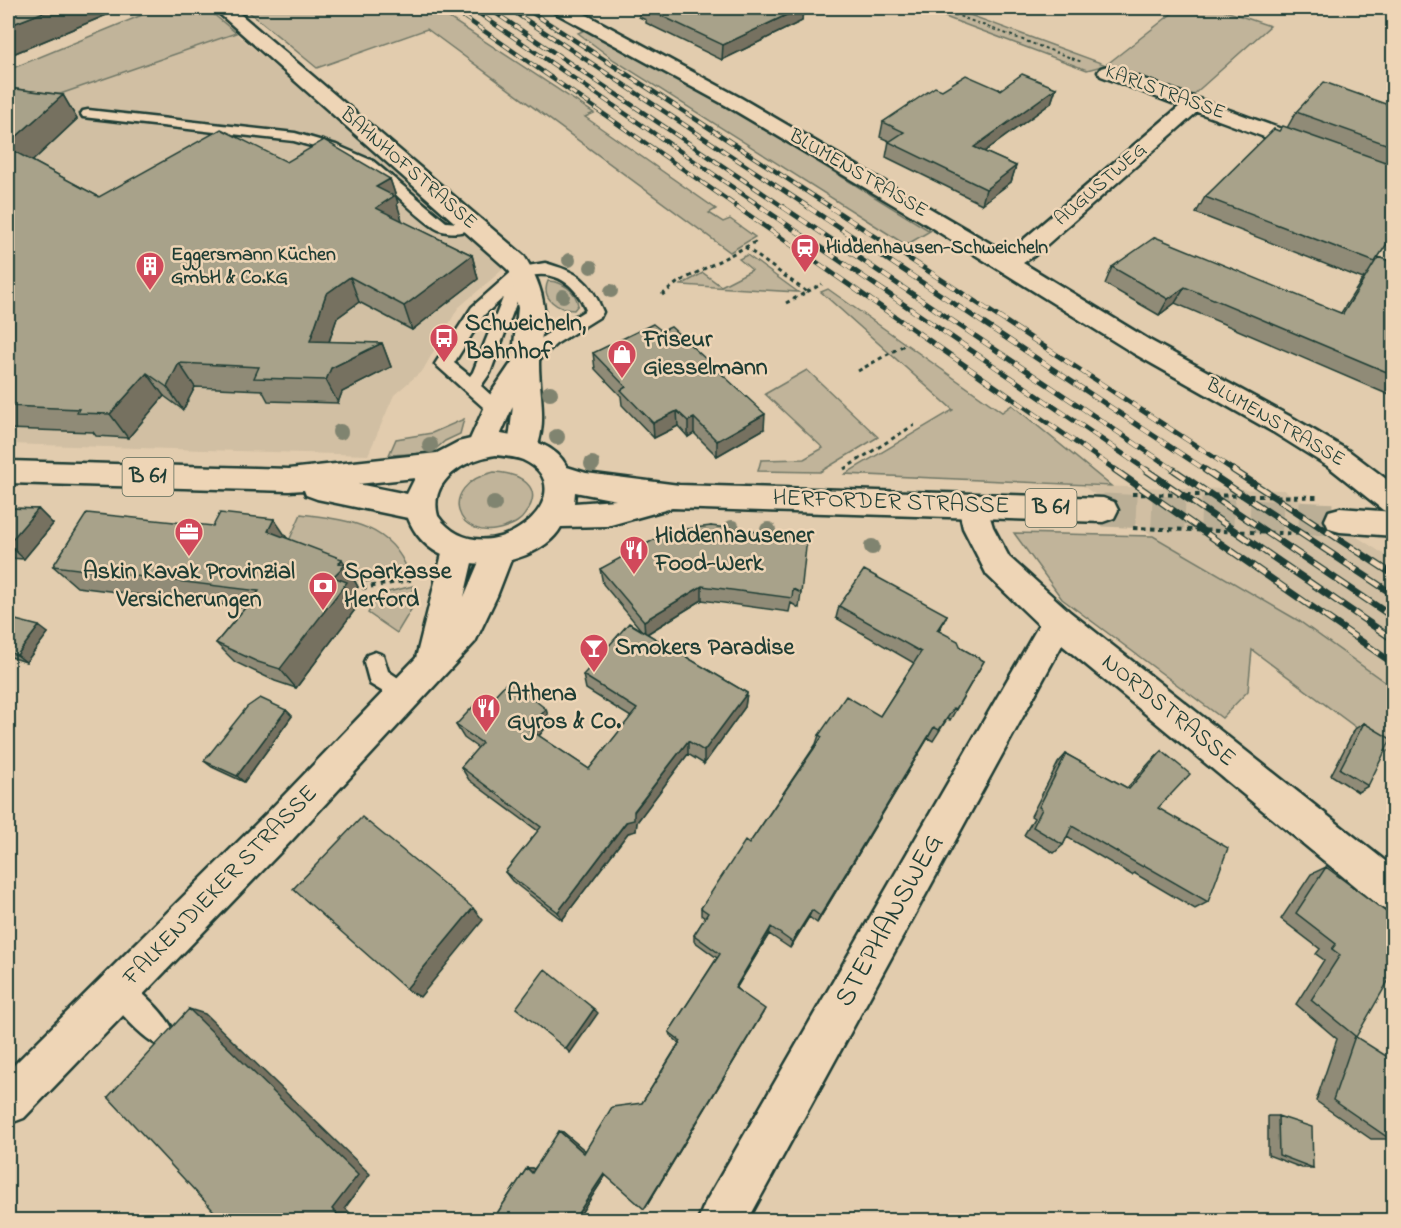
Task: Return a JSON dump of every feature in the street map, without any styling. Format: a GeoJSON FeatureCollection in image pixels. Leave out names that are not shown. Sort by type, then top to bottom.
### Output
{"type":"FeatureCollection","features":[{"type":"Feature","properties":{"kind":"street","name":"BAHNHOFSTRASSE"},"geometry":{"type":"LineString","coordinates":[[222,8],[515,262],[522,272],[531,308],[525,363],[528,414],[524,448]]}},
{"type":"Feature","properties":{"kind":"street","name":"BLUMENSTRASSE"},"geometry":{"type":"LineString","coordinates":[[561,8],[734,102],[1142,347],[1339,459],[1394,502]]}},
{"type":"Feature","properties":{"kind":"street","name":"KARLSTRASSE"},"geometry":{"type":"LineString","coordinates":[[1108,72],[1394,178]]}},
{"type":"Feature","properties":{"kind":"street","name":"AUGUSTWEG"},"geometry":{"type":"LineString","coordinates":[[1005,263],[1025,250],[1194,104]]}},
{"type":"Feature","properties":{"kind":"street","name":"BAHNHOFSTRASSE"},"geometry":{"type":"LineString","coordinates":[[482,446],[505,393],[525,363]]}},
{"type":"Feature","properties":{"kind":"street"},"geometry":{"type":"LineString","coordinates":[[496,444],[524,448],[545,459],[558,475],[561,488],[561,501],[555,514],[546,527],[532,538],[498,552],[459,550],[426,521],[422,493],[443,464],[455,456],[482,446],[496,444]]}},
{"type":"Feature","properties":{"kind":"street","name":"B 61"},"geometry":{"type":"LineString","coordinates":[[8,472],[288,480],[443,464]]}},
{"type":"Feature","properties":{"kind":"street","name":"HERFORDER STRASSE"},"geometry":{"type":"LineString","coordinates":[[558,475],[585,484],[679,497],[1117,510]]}},
{"type":"Feature","properties":{"kind":"street","name":"B 61"},"geometry":{"type":"LineString","coordinates":[[288,480],[426,521]]}},
{"type":"Feature","properties":{"kind":"street","name":"HERFORDER STRASSE"},"geometry":{"type":"LineString","coordinates":[[555,514],[607,514],[679,497]]}},
{"type":"Feature","properties":{"kind":"street","name":"NORDSTRASSE"},"geometry":{"type":"LineString","coordinates":[[973,506],[978,528],[998,566],[1058,622],[1394,893]]}},
{"type":"Feature","properties":{"kind":"street"},"geometry":{"type":"LineString","coordinates":[[1327,527],[1394,524]]}},
{"type":"Feature","properties":{"kind":"street","name":"FALKENDIEKER STRASSE"},"geometry":{"type":"LineString","coordinates":[[431,667],[459,550]]}},
{"type":"Feature","properties":{"kind":"street","name":"FALKENDIEKER STRASSE"},"geometry":{"type":"LineString","coordinates":[[8,1102],[405,695],[463,632],[481,596],[498,552]]}},
{"type":"Feature","properties":{"kind":"street","name":"STEPHANSWEG"},"geometry":{"type":"LineString","coordinates":[[722,1221],[1058,622]]}},
{"type":"Feature","properties":{"kind":"lane"},"geometry":{"type":"LineString","coordinates":[[88,114],[295,137],[331,148],[368,164],[442,226],[459,228],[471,224]]}},
{"type":"Feature","properties":{"kind":"lane"},"geometry":{"type":"LineString","coordinates":[[331,148],[367,134]]}},
{"type":"Feature","properties":{"kind":"lane"},"geometry":{"type":"LineString","coordinates":[[498,410],[444,364],[478,312],[522,272],[545,268],[570,276],[587,292],[595,312],[550,340],[525,363]]}},
{"type":"Feature","properties":{"kind":"lane"},"geometry":{"type":"LineString","coordinates":[[471,388],[481,373],[522,272]]}},
{"type":"Feature","properties":{"kind":"lane"},"geometry":{"type":"LineString","coordinates":[[375,662],[378,677],[405,695]]}},
{"type":"Feature","properties":{"kind":"lane"},"geometry":{"type":"LineString","coordinates":[[118,990],[160,1032]]}},
{"type":"Feature","properties":{"kind":"path","name":"KARLSTRASSE"},"geometry":{"type":"LineString","coordinates":[[937,8],[1108,72]]}},
{"type":"Feature","properties":{"kind":"path"},"geometry":{"type":"LineString","coordinates":[[662,295],[677,283],[759,240]]}},
{"type":"Feature","properties":{"kind":"path"},"geometry":{"type":"LineString","coordinates":[[745,247],[807,292]]}},
{"type":"Feature","properties":{"kind":"path"},"geometry":{"type":"LineString","coordinates":[[786,303],[822,284]]}},
{"type":"Feature","properties":{"kind":"path"},"geometry":{"type":"LineString","coordinates":[[858,371],[906,344]]}},
{"type":"Feature","properties":{"kind":"path"},"geometry":{"type":"LineString","coordinates":[[837,473],[914,425]]}},
{"type":"Feature","properties":{"kind":"path"},"geometry":{"type":"LineString","coordinates":[[1117,510],[1319,497]]}},
{"type":"Feature","properties":{"kind":"path"},"geometry":{"type":"LineString","coordinates":[[1117,510],[1327,527]]}},
{"type":"Feature","properties":{"kind":"path"},"geometry":{"type":"LineString","coordinates":[[362,588],[427,577],[431,561],[426,521]]}},
{"type":"Feature","properties":{"kind":"shaded area"},"geometry":{"type":"Polygon","coordinates":[[[159,8],[206,8],[508,265],[458,308],[423,370],[394,395],[368,455],[8,444],[8,70],[159,8]]]}},
{"type":"Feature","properties":{"kind":"shaded area"},"geometry":{"type":"Polygon","coordinates":[[[159,8],[206,8],[236,33],[43,100],[8,109],[8,70],[159,8]]]}},
{"type":"Feature","properties":{"kind":"shaded area"},"geometry":{"type":"Polygon","coordinates":[[[244,8],[434,8],[594,113],[585,117],[716,209],[709,213],[723,222],[730,219],[755,237],[730,252],[427,29],[317,68],[244,8]]]}},
{"type":"Feature","properties":{"kind":"shaded area"},"geometry":{"type":"Polygon","coordinates":[[[921,8],[951,8],[1106,65],[1087,70],[921,8]]]}},
{"type":"Feature","properties":{"kind":"shaded area"},"geometry":{"type":"Polygon","coordinates":[[[1179,8],[1217,8],[1270,26],[1192,96],[1106,65],[1179,8]]]}},
{"type":"Feature","properties":{"kind":"shaded area"},"geometry":{"type":"Polygon","coordinates":[[[587,29],[712,97],[930,231],[906,245],[614,60],[578,33],[587,29]]]}},
{"type":"Feature","properties":{"kind":"shaded area"},"geometry":{"type":"Polygon","coordinates":[[[747,255],[798,292],[681,285],[703,273],[721,286],[752,270],[739,259],[747,255]]]}},
{"type":"Feature","properties":{"kind":"shaded area"},"geometry":{"type":"Polygon","coordinates":[[[548,281],[558,283],[571,291],[578,305],[574,310],[562,308],[552,302],[547,293],[548,281]]]}},
{"type":"Feature","properties":{"kind":"shaded area"},"geometry":{"type":"Polygon","coordinates":[[[828,289],[1002,412],[1012,405],[1111,486],[845,474],[953,410],[821,292],[828,289]]]}},
{"type":"Feature","properties":{"kind":"shaded area"},"geometry":{"type":"Polygon","coordinates":[[[807,370],[878,437],[820,472],[758,471],[761,460],[804,459],[823,448],[765,394],[807,370]]]}},
{"type":"Feature","properties":{"kind":"shaded area"},"geometry":{"type":"Polygon","coordinates":[[[464,419],[460,434],[445,441],[431,453],[389,455],[396,439],[432,433],[464,419]]]}},
{"type":"Feature","properties":{"kind":"shaded area"},"geometry":{"type":"Polygon","coordinates":[[[494,472],[512,475],[527,483],[533,496],[531,504],[521,519],[512,525],[489,530],[475,528],[465,521],[459,511],[459,500],[464,489],[476,479],[494,472]]]}},
{"type":"Feature","properties":{"kind":"shaded area"},"geometry":{"type":"Polygon","coordinates":[[[1083,486],[1284,490],[1393,560],[1393,688],[1299,621],[1153,536],[1083,486]]]}},
{"type":"Feature","properties":{"kind":"shaded area"},"geometry":{"type":"Polygon","coordinates":[[[301,514],[349,522],[378,533],[400,555],[408,571],[399,573],[398,576],[365,582],[284,552],[301,514]]]}},
{"type":"Feature","properties":{"kind":"shaded area"},"geometry":{"type":"Polygon","coordinates":[[[1014,533],[1153,536],[1299,621],[1393,688],[1393,755],[1252,650],[1248,691],[1222,718],[1062,599],[1014,533]]]}},
{"type":"Feature","properties":{"kind":"shaded area"},"geometry":{"type":"Polygon","coordinates":[[[413,586],[412,608],[397,633],[368,613],[380,594],[413,586]]]}},
{"type":"Feature","properties":{"kind":"building"},"geometry":{"type":"Polygon","coordinates":[[[8,8],[54,8],[8,26],[8,8]]]}},
{"type":"Feature","properties":{"kind":"building"},"geometry":{"type":"Polygon","coordinates":[[[645,8],[801,8],[723,45],[645,8]]]}},
{"type":"Feature","properties":{"kind":"building"},"geometry":{"type":"Polygon","coordinates":[[[1022,74],[1056,88],[974,147],[1016,166],[986,189],[889,142],[904,132],[883,122],[935,87],[942,90],[966,75],[1000,90],[1022,74]]]}},
{"type":"Feature","properties":{"kind":"building"},"geometry":{"type":"Polygon","coordinates":[[[1324,82],[1394,107],[1394,147],[1296,112],[1324,82]]]}},
{"type":"Feature","properties":{"kind":"building"},"geometry":{"type":"Polygon","coordinates":[[[8,88],[63,95],[8,144],[8,88]]]}},
{"type":"Feature","properties":{"kind":"building"},"geometry":{"type":"Polygon","coordinates":[[[1283,126],[1394,165],[1394,233],[1375,262],[1205,197],[1274,129],[1279,131],[1283,126]]]}},
{"type":"Feature","properties":{"kind":"building","name":"Eggersmann Küchen GmbH & Co.KG"},"geometry":{"type":"Polygon","coordinates":[[[221,129],[287,162],[324,140],[390,179],[376,187],[394,196],[376,208],[472,255],[404,306],[350,277],[326,294],[310,341],[382,343],[331,368],[326,380],[254,378],[259,367],[179,363],[167,387],[147,373],[110,414],[77,413],[79,409],[8,406],[8,148],[99,197],[221,129]]]}},
{"type":"Feature","properties":{"kind":"building"},"geometry":{"type":"Polygon","coordinates":[[[1155,237],[1343,314],[1378,257],[1394,263],[1394,375],[1185,287],[1168,299],[1112,267],[1155,237]]]}},
{"type":"Feature","properties":{"kind":"building"},"geometry":{"type":"Polygon","coordinates":[[[653,324],[662,331],[671,327],[765,414],[717,441],[694,418],[688,421],[677,411],[653,423],[621,390],[626,387],[593,353],[653,324]]]}},
{"type":"Feature","properties":{"kind":"building"},"geometry":{"type":"Polygon","coordinates":[[[8,508],[38,509],[8,544],[8,508]]]}},
{"type":"Feature","properties":{"kind":"building"},"geometry":{"type":"Polygon","coordinates":[[[87,513],[213,526],[220,513],[274,519],[268,531],[342,559],[339,563],[345,565],[333,577],[347,582],[280,669],[216,643],[259,591],[53,566],[87,513]]]}},
{"type":"Feature","properties":{"kind":"building"},"geometry":{"type":"Polygon","coordinates":[[[711,526],[807,538],[801,593],[793,589],[792,598],[702,586],[644,621],[600,569],[670,531],[711,526]]]}},
{"type":"Feature","properties":{"kind":"building"},"geometry":{"type":"Polygon","coordinates":[[[864,570],[947,615],[937,630],[958,641],[961,648],[984,661],[956,709],[954,708],[939,730],[934,727],[820,916],[812,910],[792,942],[771,927],[735,988],[765,1009],[644,1209],[604,1174],[573,1221],[492,1221],[527,1168],[532,1173],[559,1131],[584,1153],[612,1107],[642,1103],[681,1041],[669,1032],[720,954],[694,935],[708,913],[701,908],[745,841],[749,844],[822,737],[819,735],[846,696],[880,716],[921,652],[839,606],[864,570]]]}},
{"type":"Feature","properties":{"kind":"building"},"geometry":{"type":"Polygon","coordinates":[[[8,618],[39,626],[17,655],[8,652],[8,618]]]}},
{"type":"Feature","properties":{"kind":"building"},"geometry":{"type":"Polygon","coordinates":[[[629,623],[747,693],[704,751],[688,741],[634,811],[634,820],[626,822],[558,912],[505,872],[541,827],[461,767],[482,743],[456,725],[482,697],[495,695],[509,680],[546,709],[529,729],[589,769],[637,709],[583,675],[629,623]]]}},
{"type":"Feature","properties":{"kind":"building"},"geometry":{"type":"Polygon","coordinates":[[[260,698],[286,710],[237,776],[204,761],[247,707],[260,698]]]}},
{"type":"Feature","properties":{"kind":"building"},"geometry":{"type":"Polygon","coordinates":[[[1364,723],[1391,739],[1368,786],[1340,769],[1364,723]]]}},
{"type":"Feature","properties":{"kind":"building"},"geometry":{"type":"Polygon","coordinates":[[[1162,751],[1190,774],[1158,808],[1228,848],[1208,902],[1072,826],[1063,845],[1033,827],[1042,809],[1039,807],[1066,754],[1129,789],[1162,751]]]}},
{"type":"Feature","properties":{"kind":"building"},"geometry":{"type":"Polygon","coordinates":[[[362,817],[473,908],[406,989],[293,889],[362,817]]]}},
{"type":"Feature","properties":{"kind":"building"},"geometry":{"type":"Polygon","coordinates":[[[1326,867],[1394,918],[1394,971],[1356,1037],[1394,1061],[1394,1127],[1390,1139],[1333,1100],[1355,1036],[1311,1000],[1340,955],[1332,949],[1336,944],[1296,913],[1326,867]]]}},
{"type":"Feature","properties":{"kind":"building"},"geometry":{"type":"Polygon","coordinates":[[[545,969],[594,1009],[566,1049],[516,1008],[545,969]]]}},
{"type":"Feature","properties":{"kind":"building"},"geometry":{"type":"Polygon","coordinates":[[[189,1009],[358,1175],[332,1209],[343,1221],[223,1221],[108,1097],[189,1009]]]}},
{"type":"Feature","properties":{"kind":"building"},"geometry":{"type":"Polygon","coordinates":[[[1278,1116],[1312,1127],[1313,1168],[1279,1155],[1278,1116]]]}},
{"type":"Feature","properties":{"kind":"tunnel"},"geometry":{"type":"LineString","coordinates":[[1103,510],[1340,520]]}},
{"type":"Feature","properties":{"kind":"railway"},"geometry":{"type":"LineString","coordinates":[[451,8],[739,208]]}},
{"type":"Feature","properties":{"kind":"railway"},"geometry":{"type":"LineString","coordinates":[[471,8],[763,208]]}},
{"type":"Feature","properties":{"kind":"railway"},"geometry":{"type":"LineString","coordinates":[[488,8],[785,208]]}},
{"type":"Feature","properties":{"kind":"railway"},"geometry":{"type":"LineString","coordinates":[[508,8],[810,208]]}},
{"type":"Feature","properties":{"kind":"railway"},"geometry":{"type":"LineString","coordinates":[[525,8],[832,208]]}},
{"type":"Feature","properties":{"kind":"railway"},"geometry":{"type":"LineString","coordinates":[[737,207],[1117,471]]}},
{"type":"Feature","properties":{"kind":"railway"},"geometry":{"type":"LineString","coordinates":[[761,207],[1148,471]]}},
{"type":"Feature","properties":{"kind":"railway"},"geometry":{"type":"LineString","coordinates":[[783,207],[1176,471]]}},
{"type":"Feature","properties":{"kind":"railway"},"geometry":{"type":"LineString","coordinates":[[808,207],[1207,471]]}},
{"type":"Feature","properties":{"kind":"railway"},"geometry":{"type":"LineString","coordinates":[[830,207],[1235,471]]}},
{"type":"Feature","properties":{"kind":"railway"},"geometry":{"type":"LineString","coordinates":[[1115,470],[1394,664]]}},
{"type":"Feature","properties":{"kind":"railway"},"geometry":{"type":"LineString","coordinates":[[1146,470],[1394,640]]}},
{"type":"Feature","properties":{"kind":"railway"},"geometry":{"type":"LineString","coordinates":[[1174,470],[1394,618]]}},
{"type":"Feature","properties":{"kind":"railway"},"geometry":{"type":"LineString","coordinates":[[1205,470],[1394,595]]}},
{"type":"Feature","properties":{"kind":"railway"},"geometry":{"type":"LineString","coordinates":[[1233,470],[1394,575]]}},
{"type":"Feature","properties":{"kind":"place","name":"Hiddenhausen-Schweicheln"},"geometry":{"type":"Point","coordinates":[805,274]}},
{"type":"Feature","properties":{"kind":"place","name":"Eggersmann Küchen GmbH & Co.KG"},"geometry":{"type":"Point","coordinates":[150,292]}},
{"type":"Feature","properties":{"kind":"place","name":"Schweicheln, Bahnhof"},"geometry":{"type":"Point","coordinates":[444,364]}},
{"type":"Feature","properties":{"kind":"place","name":"Friseur Giesselmann"},"geometry":{"type":"Point","coordinates":[622,380]}},
{"type":"Feature","properties":{"kind":"place","name":"Askin Kavak Provinzial Versicherungen"},"geometry":{"type":"Point","coordinates":[189,558]}},
{"type":"Feature","properties":{"kind":"place","name":"Hiddenhausener Food-Werk"},"geometry":{"type":"Point","coordinates":[634,576]}},
{"type":"Feature","properties":{"kind":"place","name":"Sparkasse Herford"},"geometry":{"type":"Point","coordinates":[323,612]}},
{"type":"Feature","properties":{"kind":"place","name":"Smokers Paradise"},"geometry":{"type":"Point","coordinates":[594,674]}},
{"type":"Feature","properties":{"kind":"place","name":"Athena Gyros & Co."},"geometry":{"type":"Point","coordinates":[486,734]}}]}
